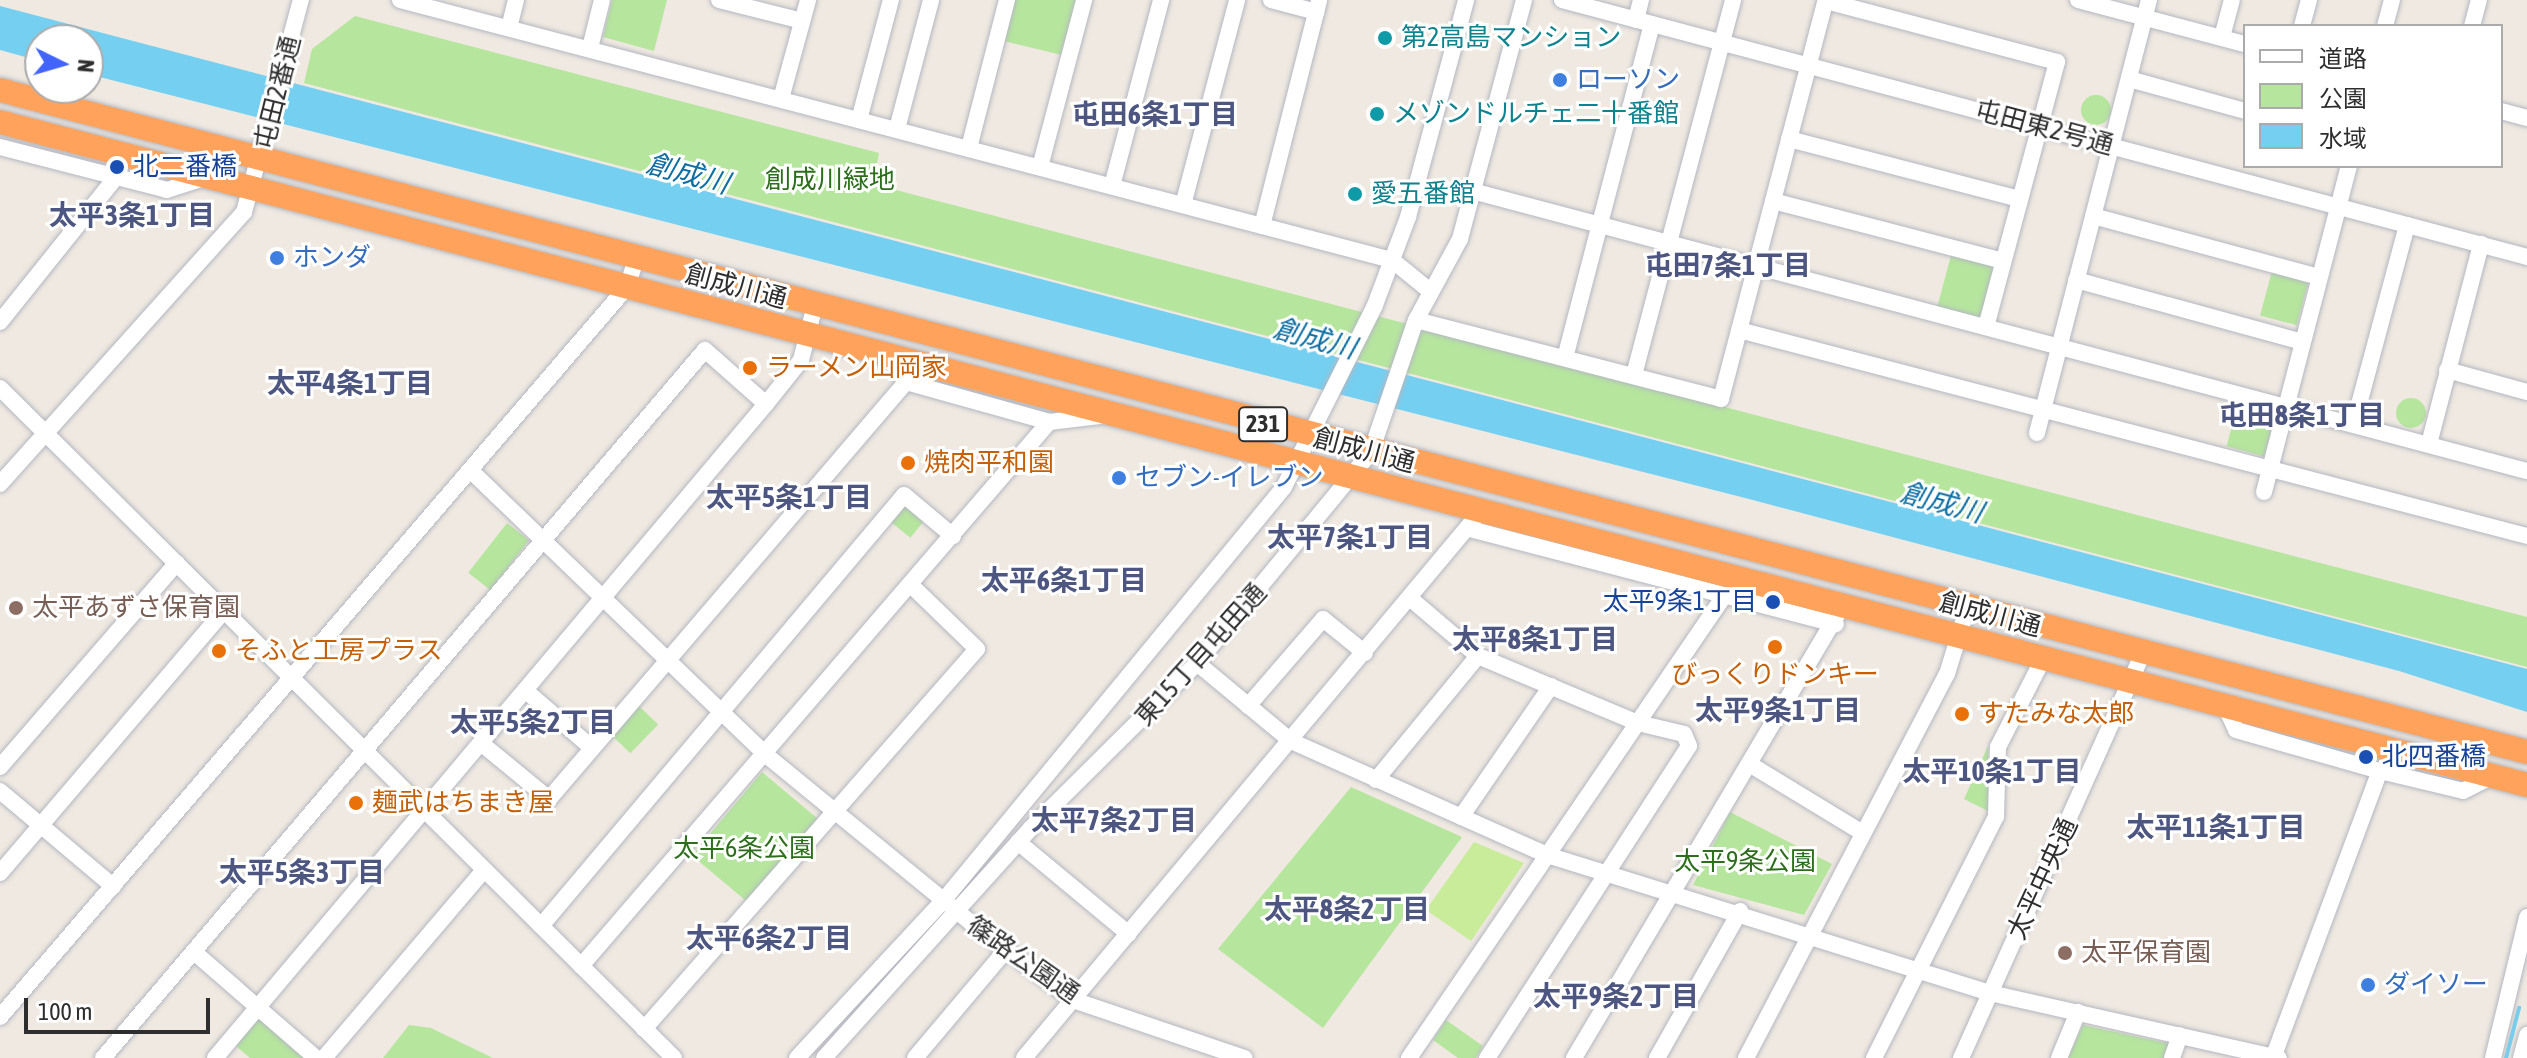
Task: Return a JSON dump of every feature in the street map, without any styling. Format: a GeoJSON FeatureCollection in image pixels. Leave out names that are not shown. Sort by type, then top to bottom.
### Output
{"type":"FeatureCollection","features":[{"type":"Feature","properties":{"kind":"highway","name":"創成川通"},"geometry":{"type":"LineString","coordinates":[[0,90],[2142,655],[2527,752]]}},
{"type":"Feature","properties":{"kind":"highway","name":"創成川通"},"geometry":{"type":"LineString","coordinates":[[0,122],[1298,462],[1476,520],[1839,615],[1959,637],[2527,785]]}},
{"type":"Feature","properties":{"kind":"street","name":"屯田2番通"},"geometry":{"type":"LineString","coordinates":[[0,484],[244,212],[262,158],[265,129],[301,0]]}},
{"type":"Feature","properties":{"kind":"street"},"geometry":{"type":"LineString","coordinates":[[400,0],[440,4],[509,28],[1392,260],[1430,291]]}},
{"type":"Feature","properties":{"kind":"street"},"geometry":{"type":"LineString","coordinates":[[509,28],[516,0]]}},
{"type":"Feature","properties":{"kind":"street"},"geometry":{"type":"LineString","coordinates":[[590,48],[602,0]]}},
{"type":"Feature","properties":{"kind":"street"},"geometry":{"type":"LineString","coordinates":[[719,0],[802,21]]}},
{"type":"Feature","properties":{"kind":"street"},"geometry":{"type":"LineString","coordinates":[[781,99],[808,0]]}},
{"type":"Feature","properties":{"kind":"street"},"geometry":{"type":"LineString","coordinates":[[859,120],[891,0]]}},
{"type":"Feature","properties":{"kind":"street"},"geometry":{"type":"LineString","coordinates":[[897,129],[931,0]]}},
{"type":"Feature","properties":{"kind":"street"},"geometry":{"type":"LineString","coordinates":[[969,148],[1007,0]]}},
{"type":"Feature","properties":{"kind":"street"},"geometry":{"type":"LineString","coordinates":[[1040,167],[1084,0]]}},
{"type":"Feature","properties":{"kind":"street"},"geometry":{"type":"LineString","coordinates":[[1112,186],[1161,0]]}},
{"type":"Feature","properties":{"kind":"street"},"geometry":{"type":"LineString","coordinates":[[1183,205],[1237,0]]}},
{"type":"Feature","properties":{"kind":"street"},"geometry":{"type":"LineString","coordinates":[[1262,226],[1318,6],[1271,0]]}},
{"type":"Feature","properties":{"kind":"street","name":"東15丁目屯田通"},"geometry":{"type":"LineString","coordinates":[[797,1058],[943,901],[1252,534],[1298,462],[1356,348],[1392,260],[1466,0]]}},
{"type":"Feature","properties":{"kind":"street","name":"東15丁目屯田通"},"geometry":{"type":"LineString","coordinates":[[824,1058],[958,914],[1018,842],[1197,663],[1371,452],[1416,320],[1460,239],[1476,192],[1524,0]]}},
{"type":"Feature","properties":{"kind":"street","name":"屯田東2号通"},"geometry":{"type":"LineString","coordinates":[[1562,0],[2527,257]]}},
{"type":"Feature","properties":{"kind":"street"},"geometry":{"type":"LineString","coordinates":[[1565,358],[1599,225],[1644,22],[1641,0]]}},
{"type":"Feature","properties":{"kind":"street"},"geometry":{"type":"LineString","coordinates":[[1634,375],[1733,0]]}},
{"type":"Feature","properties":{"kind":"street"},"geometry":{"type":"LineString","coordinates":[[2078,0],[2243,43]]}},
{"type":"Feature","properties":{"kind":"street"},"geometry":{"type":"LineString","coordinates":[[2037,433],[2149,0]]}},
{"type":"Feature","properties":{"kind":"street"},"geometry":{"type":"LineString","coordinates":[[2222,37],[2232,0]]}},
{"type":"Feature","properties":{"kind":"street"},"geometry":{"type":"LineString","coordinates":[[2303,24],[2309,0]]}},
{"type":"Feature","properties":{"kind":"street"},"geometry":{"type":"LineString","coordinates":[[2386,24],[2392,0]]}},
{"type":"Feature","properties":{"kind":"street"},"geometry":{"type":"LineString","coordinates":[[2473,24],[2479,0]]}},
{"type":"Feature","properties":{"kind":"street"},"geometry":{"type":"LineString","coordinates":[[1416,320],[1721,399],[1826,1],[2057,62],[1986,327]]}},
{"type":"Feature","properties":{"kind":"street"},"geometry":{"type":"LineString","coordinates":[[2129,79],[2243,110]]}},
{"type":"Feature","properties":{"kind":"street"},"geometry":{"type":"LineString","coordinates":[[2503,112],[2527,118]]}},
{"type":"Feature","properties":{"kind":"street"},"geometry":{"type":"LineString","coordinates":[[1789,139],[2019,199]]}},
{"type":"Feature","properties":{"kind":"street"},"geometry":{"type":"LineString","coordinates":[[2,150],[167,190],[211,176]]}},
{"type":"Feature","properties":{"kind":"street"},"geometry":{"type":"LineString","coordinates":[[2264,492],[2348,168]]}},
{"type":"Feature","properties":{"kind":"street"},"geometry":{"type":"LineString","coordinates":[[0,322],[117,176]]}},
{"type":"Feature","properties":{"kind":"street"},"geometry":{"type":"LineString","coordinates":[[1476,192],[2527,471]]}},
{"type":"Feature","properties":{"kind":"street"},"geometry":{"type":"LineString","coordinates":[[1773,201],[2003,261]]}},
{"type":"Feature","properties":{"kind":"street"},"geometry":{"type":"LineString","coordinates":[[2093,216],[2319,277]]}},
{"type":"Feature","properties":{"kind":"street"},"geometry":{"type":"LineString","coordinates":[[2354,423],[2407,225]]}},
{"type":"Feature","properties":{"kind":"street"},"geometry":{"type":"LineString","coordinates":[[2429,444],[2481,244]]}},
{"type":"Feature","properties":{"kind":"street"},"geometry":{"type":"LineString","coordinates":[[0,1017],[627,287],[637,257]]}},
{"type":"Feature","properties":{"kind":"street"},"geometry":{"type":"LineString","coordinates":[[2076,280],[2302,342]]}},
{"type":"Feature","properties":{"kind":"street"},"geometry":{"type":"LineString","coordinates":[[215,1058],[766,404],[801,360],[815,305]]}},
{"type":"Feature","properties":{"kind":"street"},"geometry":{"type":"LineString","coordinates":[[1739,330],[2527,536]]}},
{"type":"Feature","properties":{"kind":"street"},"geometry":{"type":"LineString","coordinates":[[103,1058],[705,350],[766,404]]}},
{"type":"Feature","properties":{"kind":"street"},"geometry":{"type":"LineString","coordinates":[[886,355],[906,382],[1049,422],[1113,414]]}},
{"type":"Feature","properties":{"kind":"street"},"geometry":{"type":"LineString","coordinates":[[2447,370],[2527,392]]}},
{"type":"Feature","properties":{"kind":"street"},"geometry":{"type":"LineString","coordinates":[[481,743],[549,799],[906,382]]}},
{"type":"Feature","properties":{"kind":"street"},"geometry":{"type":"LineString","coordinates":[[0,388],[674,1058]]}},
{"type":"Feature","properties":{"kind":"street"},"geometry":{"type":"LineString","coordinates":[[581,966],[766,755],[1049,422]]}},
{"type":"Feature","properties":{"kind":"street","name":"篠路公園通"},"geometry":{"type":"LineString","coordinates":[[470,470],[541,543],[669,658],[766,755],[958,914],[1073,1000],[1244,1058]]}},
{"type":"Feature","properties":{"kind":"street"},"geometry":{"type":"LineString","coordinates":[[541,926],[904,495],[953,536]]}},
{"type":"Feature","properties":{"kind":"street"},"geometry":{"type":"LineString","coordinates":[[1024,1058],[1476,520],[1724,596],[1839,615],[1574,1058]]}},
{"type":"Feature","properties":{"kind":"street"},"geometry":{"type":"LineString","coordinates":[[0,767],[177,563]]}},
{"type":"Feature","properties":{"kind":"street"},"geometry":{"type":"LineString","coordinates":[[644,1029],[977,649],[911,585]]}},
{"type":"Feature","properties":{"kind":"street"},"geometry":{"type":"LineString","coordinates":[[1409,1058],[1724,596]]}},
{"type":"Feature","properties":{"kind":"street"},"geometry":{"type":"LineString","coordinates":[[1411,599],[1478,656],[1638,723],[1684,734],[1689,746],[1487,1058]]}},
{"type":"Feature","properties":{"kind":"street"},"geometry":{"type":"LineString","coordinates":[[1746,1058],[1863,833],[1959,637],[1967,609]]}},
{"type":"Feature","properties":{"kind":"street"},"geometry":{"type":"LineString","coordinates":[[0,873],[225,610]]}},
{"type":"Feature","properties":{"kind":"street"},"geometry":{"type":"LineString","coordinates":[[1248,706],[1323,619],[1365,653]]}},
{"type":"Feature","properties":{"kind":"street","name":"太平中央通"},"geometry":{"type":"LineString","coordinates":[[1961,1058],[2142,655]]}},
{"type":"Feature","properties":{"kind":"street"},"geometry":{"type":"LineString","coordinates":[[1376,780],[1478,656]]}},
{"type":"Feature","properties":{"kind":"street"},"geometry":{"type":"LineString","coordinates":[[1874,1058],[1996,817],[1998,747],[2043,659]]}},
{"type":"Feature","properties":{"kind":"street"},"geometry":{"type":"LineString","coordinates":[[1197,663],[1291,741],[1547,855],[1740,911],[1990,993],[2275,1058],[2380,771]]}},
{"type":"Feature","properties":{"kind":"street"},"geometry":{"type":"LineString","coordinates":[[1461,817],[1551,686]]}},
{"type":"Feature","properties":{"kind":"street"},"geometry":{"type":"LineString","coordinates":[[526,691],[592,748]]}},
{"type":"Feature","properties":{"kind":"street"},"geometry":{"type":"LineString","coordinates":[[2225,706],[2236,730],[2380,771],[2463,791],[2492,776]]}},
{"type":"Feature","properties":{"kind":"street"},"geometry":{"type":"LineString","coordinates":[[1751,765],[1863,833]]}},
{"type":"Feature","properties":{"kind":"street"},"geometry":{"type":"LineString","coordinates":[[0,791],[113,886]]}},
{"type":"Feature","properties":{"kind":"street"},"geometry":{"type":"LineString","coordinates":[[1018,842],[1129,934]]}},
{"type":"Feature","properties":{"kind":"street"},"geometry":{"type":"LineString","coordinates":[[324,1058],[484,870]]}},
{"type":"Feature","properties":{"kind":"street"},"geometry":{"type":"LineString","coordinates":[[1657,1058],[1740,911]]}},
{"type":"Feature","properties":{"kind":"street"},"geometry":{"type":"LineString","coordinates":[[2493,1058],[2527,917]]}},
{"type":"Feature","properties":{"kind":"street"},"geometry":{"type":"LineString","coordinates":[[915,1058],[1006,950]]}},
{"type":"Feature","properties":{"kind":"street"},"geometry":{"type":"LineString","coordinates":[[194,952],[316,1058]]}},
{"type":"Feature","properties":{"kind":"street"},"geometry":{"type":"LineString","coordinates":[[2059,1058],[2078,1012]]}},
{"type":"Feature","properties":{"kind":"street"},"geometry":{"type":"LineString","coordinates":[[2172,1058],[2180,1035]]}},
{"type":"Feature","properties":{"kind":"street"},"geometry":{"type":"LineString","coordinates":[[2521,1058],[2527,1035]]}},
{"type":"Feature","properties":{"kind":"green space"},"geometry":{"type":"Polygon","coordinates":[[[612,0],[667,0],[654,51],[603,37],[612,0]]]}},
{"type":"Feature","properties":{"kind":"green space"},"geometry":{"type":"Polygon","coordinates":[[[1015,0],[1077,0],[1062,55],[1004,41],[1015,0]]]}},
{"type":"Feature","properties":{"kind":"green space","name":"創成川緑地"},"geometry":{"type":"Polygon","coordinates":[[[355,16],[879,153],[873,184],[2527,617],[2527,667],[304,83],[312,49],[355,16]]]}},
{"type":"Feature","properties":{"kind":"green space"},"geometry":{"type":"Polygon","coordinates":[[[2096,95],[2107,99],[2111,110],[2107,121],[2096,125],[2085,121],[2081,110],[2085,99],[2096,95]]]}},
{"type":"Feature","properties":{"kind":"green space"},"geometry":{"type":"Polygon","coordinates":[[[1953,248],[2003,261],[1986,327],[1935,314],[1953,248]]]}},
{"type":"Feature","properties":{"kind":"green space"},"geometry":{"type":"Polygon","coordinates":[[[2272,271],[2309,281],[2297,325],[2260,315],[2272,271]]]}},
{"type":"Feature","properties":{"kind":"green space"},"geometry":{"type":"Polygon","coordinates":[[[2411,398],[2422,402],[2426,413],[2422,424],[2411,428],[2400,424],[2396,413],[2400,402],[2411,398]]]}},
{"type":"Feature","properties":{"kind":"green space"},"geometry":{"type":"Polygon","coordinates":[[[2239,400],[2277,410],[2264,456],[2227,446],[2239,400]]]}},
{"type":"Feature","properties":{"kind":"green space"},"geometry":{"type":"Polygon","coordinates":[[[905,500],[927,518],[910,538],[889,520],[905,500]]]}},
{"type":"Feature","properties":{"kind":"green space"},"geometry":{"type":"Polygon","coordinates":[[[507,523],[529,540],[490,590],[468,573],[507,523]]]}},
{"type":"Feature","properties":{"kind":"green space"},"geometry":{"type":"Polygon","coordinates":[[[638,705],[658,724],[630,753],[610,734],[638,705]]]}},
{"type":"Feature","properties":{"kind":"green space"},"geometry":{"type":"Polygon","coordinates":[[[1988,746],[1988,811],[1964,799],[1988,746]]]}},
{"type":"Feature","properties":{"kind":"green space","name":"太平6条公園"},"geometry":{"type":"Polygon","coordinates":[[[762,772],[819,820],[749,903],[692,855],[762,772]]]}},
{"type":"Feature","properties":{"kind":"green space"},"geometry":{"type":"Polygon","coordinates":[[[1351,787],[1462,837],[1323,1028],[1218,949],[1351,787]]]}},
{"type":"Feature","properties":{"kind":"green space","name":"太平9条公園"},"geometry":{"type":"Polygon","coordinates":[[[1730,812],[1832,864],[1804,915],[1693,885],[1730,812]]]}},
{"type":"Feature","properties":{"kind":"green space"},"geometry":{"type":"Polygon","coordinates":[[[1474,842],[1524,863],[1471,941],[1426,910],[1474,842]]]}},
{"type":"Feature","properties":{"kind":"green space"},"geometry":{"type":"Polygon","coordinates":[[[258,1007],[316,1058],[250,1058],[230,1041],[258,1007]]]}},
{"type":"Feature","properties":{"kind":"green space"},"geometry":{"type":"Polygon","coordinates":[[[1446,1020],[1483,1046],[1476,1058],[1458,1058],[1433,1040],[1446,1020]]]}},
{"type":"Feature","properties":{"kind":"green space"},"geometry":{"type":"Polygon","coordinates":[[[409,1025],[431,1028],[493,1058],[383,1058],[409,1025]]]}},
{"type":"Feature","properties":{"kind":"green space"},"geometry":{"type":"Polygon","coordinates":[[[2083,1025],[2171,1044],[2166,1058],[2068,1058],[2083,1025]]]}},
{"type":"Feature","properties":{"kind":"water"},"geometry":{"type":"Polygon","coordinates":[[[0,6],[69,24],[24,24],[24,57],[0,50],[0,6]]]}},
{"type":"Feature","properties":{"kind":"water"},"geometry":{"type":"Polygon","coordinates":[[[104,33],[2527,669],[2527,712],[2399,671],[1749,499],[104,78],[104,33]]]}},
{"type":"Feature","properties":{"kind":"waterway"},"geometry":{"type":"LineString","coordinates":[[2506,1058],[2519,1008]]}},
{"type":"Feature","properties":{"kind":"place","name":"第2高島マンション"},"geometry":{"type":"Point","coordinates":[1385,38]}},
{"type":"Feature","properties":{"kind":"place","name":"ローソン"},"geometry":{"type":"Point","coordinates":[1560,80]}},
{"type":"Feature","properties":{"kind":"place","name":"メゾンドルチェ二十番館"},"geometry":{"type":"Point","coordinates":[1377,114]}},
{"type":"Feature","properties":{"kind":"place","name":"北二番橋"},"geometry":{"type":"Point","coordinates":[117,167]}},
{"type":"Feature","properties":{"kind":"place","name":"愛五番館"},"geometry":{"type":"Point","coordinates":[1355,194]}},
{"type":"Feature","properties":{"kind":"place","name":"ホンダ"},"geometry":{"type":"Point","coordinates":[277,258]}},
{"type":"Feature","properties":{"kind":"place","name":"ラーメン山岡家"},"geometry":{"type":"Point","coordinates":[750,368]}},
{"type":"Feature","properties":{"kind":"place","name":"焼肉平和園"},"geometry":{"type":"Point","coordinates":[908,463]}},
{"type":"Feature","properties":{"kind":"place","name":"セブン-イレブン"},"geometry":{"type":"Point","coordinates":[1119,478]}},
{"type":"Feature","properties":{"kind":"place","name":"太平9条1丁目"},"geometry":{"type":"Point","coordinates":[1773,602]}},
{"type":"Feature","properties":{"kind":"place","name":"太平あずさ保育園"},"geometry":{"type":"Point","coordinates":[16,608]}},
{"type":"Feature","properties":{"kind":"place","name":"びっくりドンキー"},"geometry":{"type":"Point","coordinates":[1775,647]}},
{"type":"Feature","properties":{"kind":"place","name":"そふと工房プラス"},"geometry":{"type":"Point","coordinates":[219,651]}},
{"type":"Feature","properties":{"kind":"place","name":"すたみな太郎"},"geometry":{"type":"Point","coordinates":[1962,714]}},
{"type":"Feature","properties":{"kind":"place","name":"北四番橋"},"geometry":{"type":"Point","coordinates":[2366,757]}},
{"type":"Feature","properties":{"kind":"place","name":"麺武はちまき屋"},"geometry":{"type":"Point","coordinates":[356,803]}},
{"type":"Feature","properties":{"kind":"place","name":"太平保育園"},"geometry":{"type":"Point","coordinates":[2065,953]}},
{"type":"Feature","properties":{"kind":"place","name":"ダイソー"},"geometry":{"type":"Point","coordinates":[2368,985]}},
{"type":"Feature","properties":{"kind":"district","name":"屯田6条1丁目"},"geometry":{"type":"Point","coordinates":[1155,114]}},
{"type":"Feature","properties":{"kind":"district","name":"太平3条1丁目"},"geometry":{"type":"Point","coordinates":[132,215]}},
{"type":"Feature","properties":{"kind":"district","name":"屯田7条1丁目"},"geometry":{"type":"Point","coordinates":[1728,265]}},
{"type":"Feature","properties":{"kind":"district","name":"太平4条1丁目"},"geometry":{"type":"Point","coordinates":[350,383]}},
{"type":"Feature","properties":{"kind":"district","name":"屯田8条1丁目"},"geometry":{"type":"Point","coordinates":[2302,415]}},
{"type":"Feature","properties":{"kind":"district","name":"太平5条1丁目"},"geometry":{"type":"Point","coordinates":[789,497]}},
{"type":"Feature","properties":{"kind":"district","name":"太平7条1丁目"},"geometry":{"type":"Point","coordinates":[1350,537]}},
{"type":"Feature","properties":{"kind":"district","name":"太平6条1丁目"},"geometry":{"type":"Point","coordinates":[1064,580]}},
{"type":"Feature","properties":{"kind":"district","name":"太平8条1丁目"},"geometry":{"type":"Point","coordinates":[1535,639]}},
{"type":"Feature","properties":{"kind":"district","name":"太平9条1丁目"},"geometry":{"type":"Point","coordinates":[1778,710]}},
{"type":"Feature","properties":{"kind":"district","name":"太平5条2丁目"},"geometry":{"type":"Point","coordinates":[533,722]}},
{"type":"Feature","properties":{"kind":"district","name":"太平10条1丁目"},"geometry":{"type":"Point","coordinates":[1992,771]}},
{"type":"Feature","properties":{"kind":"district","name":"太平7条2丁目"},"geometry":{"type":"Point","coordinates":[1114,820]}},
{"type":"Feature","properties":{"kind":"district","name":"太平11条1丁目"},"geometry":{"type":"Point","coordinates":[2216,827]}},
{"type":"Feature","properties":{"kind":"district","name":"太平5条3丁目"},"geometry":{"type":"Point","coordinates":[302,872]}},
{"type":"Feature","properties":{"kind":"district","name":"太平8条2丁目"},"geometry":{"type":"Point","coordinates":[1347,909]}},
{"type":"Feature","properties":{"kind":"district","name":"太平6条2丁目"},"geometry":{"type":"Point","coordinates":[769,938]}},
{"type":"Feature","properties":{"kind":"district","name":"太平9条2丁目"},"geometry":{"type":"Point","coordinates":[1616,996]}},
{"type":"Feature","properties":{"kind":"water label","name":"創成川"},"geometry":{"type":"Point","coordinates":[688,173]}},
{"type":"Feature","properties":{"kind":"water label","name":"創成川"},"geometry":{"type":"Point","coordinates":[1315,338]}},
{"type":"Feature","properties":{"kind":"water label","name":"創成川"},"geometry":{"type":"Point","coordinates":[1942,502]}}]}
